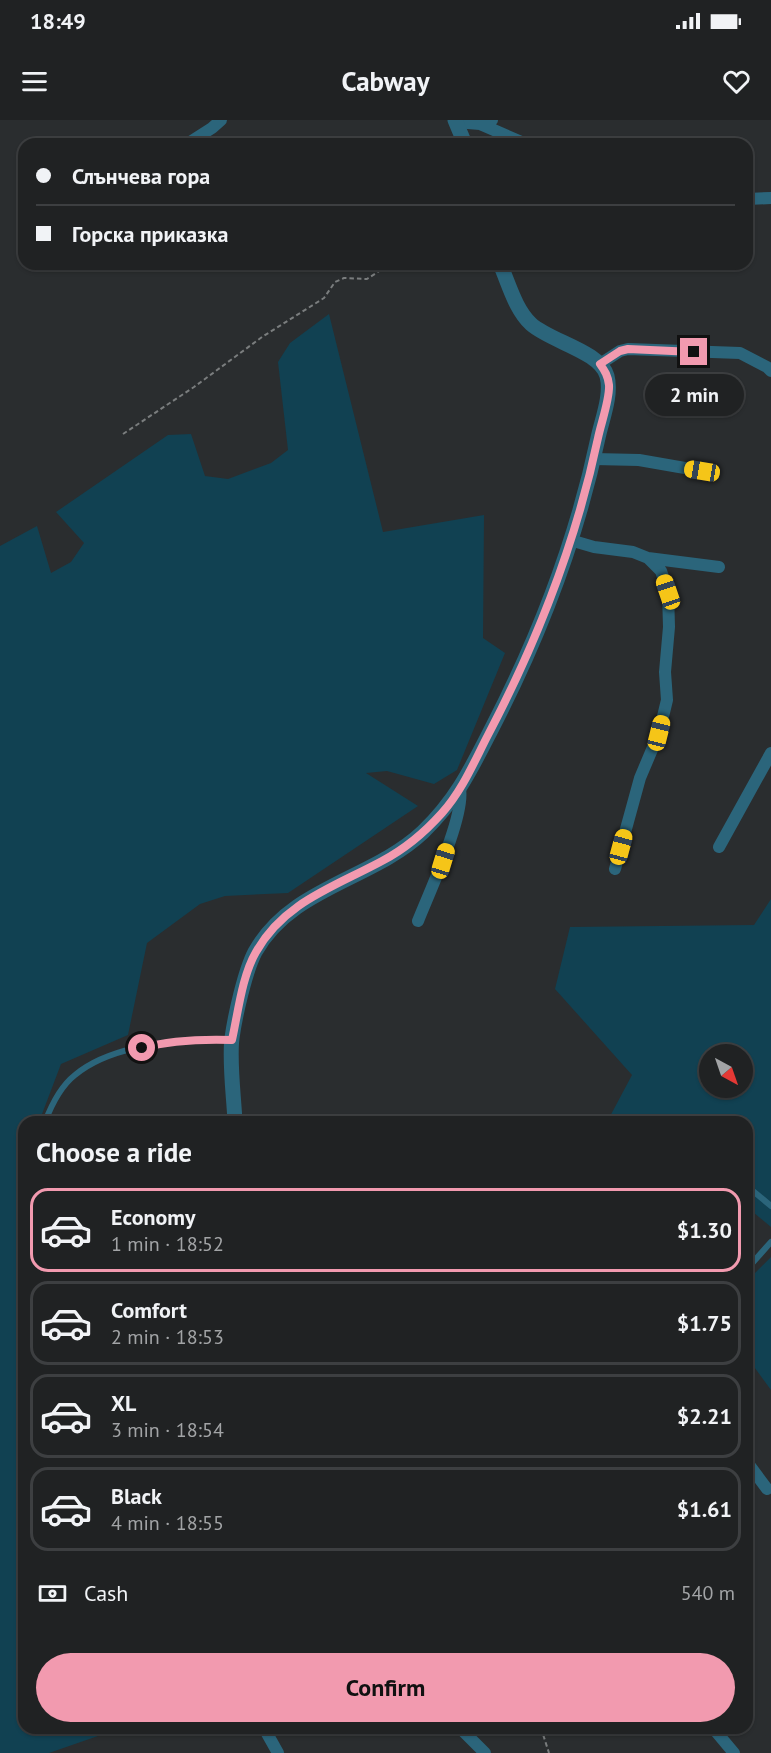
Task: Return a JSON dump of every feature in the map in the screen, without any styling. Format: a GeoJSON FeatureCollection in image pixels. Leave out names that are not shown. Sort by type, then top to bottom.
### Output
{"type":"FeatureCollection","features":[{"type":"Feature","properties":{"kind":"street"},"geometry":{"type":"LineString","coordinates":[[196,138],[221,120]]}},
{"type":"Feature","properties":{"kind":"street"},"geometry":{"type":"LineString","coordinates":[[463,138],[456,121],[486,122],[515,138]]}},
{"type":"Feature","properties":{"kind":"street"},"geometry":{"type":"LineString","coordinates":[[753,199],[771,198]]}},
{"type":"Feature","properties":{"kind":"street"},"geometry":{"type":"LineString","coordinates":[[235,1116],[232,1040],[254,954],[272,927],[304,901],[401,850],[442,813],[460,789],[519,677],[541,624],[570,540],[594,459],[609,387],[606,373],[591,357],[544,334],[529,322],[518,307],[503,270]]}},
{"type":"Feature","properties":{"kind":"street"},"geometry":{"type":"LineString","coordinates":[[600,364],[620,351],[628,349],[740,353],[771,371]]}},
{"type":"Feature","properties":{"kind":"street"},"geometry":{"type":"LineString","coordinates":[[594,459],[639,460],[702,471]]}},
{"type":"Feature","properties":{"kind":"street"},"geometry":{"type":"LineString","coordinates":[[570,540],[594,547],[633,552],[648,558],[719,567]]}},
{"type":"Feature","properties":{"kind":"street"},"geometry":{"type":"LineString","coordinates":[[615,869],[640,778],[659,733],[667,700],[665,672],[669,627],[668,592],[661,572],[648,558]]}},
{"type":"Feature","properties":{"kind":"street"},"geometry":{"type":"LineString","coordinates":[[719,847],[771,753]]}},
{"type":"Feature","properties":{"kind":"street"},"geometry":{"type":"LineString","coordinates":[[418,921],[443,861],[458,812],[460,789]]}},
{"type":"Feature","properties":{"kind":"street"},"geometry":{"type":"LineString","coordinates":[[753,1471],[766,1490]]}},
{"type":"Feature","properties":{"kind":"street"},"geometry":{"type":"LineString","coordinates":[[267,1734],[278,1753]]}},
{"type":"Feature","properties":{"kind":"street"},"geometry":{"type":"LineString","coordinates":[[466,1734],[485,1753]]}},
{"type":"Feature","properties":{"kind":"street"},"geometry":{"type":"LineString","coordinates":[[718,1734],[734,1753]]}},
{"type":"Feature","properties":{"kind":"lane"},"geometry":{"type":"LineString","coordinates":[[48,1116],[73,1076],[110,1056],[158,1043],[194,1039],[232,1040]]}},
{"type":"Feature","properties":{"kind":"lane"},"geometry":{"type":"LineString","coordinates":[[753,1191],[771,1206]]}},
{"type":"Feature","properties":{"kind":"lane"},"geometry":{"type":"LineString","coordinates":[[753,1262],[771,1242]]}},
{"type":"Feature","properties":{"kind":"path"},"geometry":{"type":"LineString","coordinates":[[123,434],[194,387],[262,337],[324,298],[335,282],[344,278],[367,279],[381,270]]}},
{"type":"Feature","properties":{"kind":"path"},"geometry":{"type":"LineString","coordinates":[[543,1734],[549,1753]]}},
{"type":"Feature","properties":{"kind":"shaded area"},"geometry":{"type":"Polygon","coordinates":[[[329,314],[383,532],[484,515],[483,638],[505,653],[457,770],[434,784],[387,771],[366,773],[418,806],[288,893],[225,896],[200,904],[147,943],[128,1035],[61,1064],[41,1116],[18,1116],[18,1734],[104,1734],[49,1753],[0,1753],[0,546],[37,526],[51,573],[71,562],[84,543],[56,512],[168,435],[191,434],[205,476],[228,479],[271,463],[288,450],[278,362],[290,343],[329,314]]]}},
{"type":"Feature","properties":{"kind":"shaded area"},"geometry":{"type":"Polygon","coordinates":[[[771,899],[771,1227],[753,1212],[753,1116],[610,1116],[632,1075],[555,989],[570,927],[754,925],[771,899]]]}},
{"type":"Feature","properties":{"kind":"shaded area"},"geometry":{"type":"Polygon","coordinates":[[[771,1257],[771,1390],[753,1365],[753,1275],[771,1257]]]}},
{"type":"Feature","properties":{"kind":"route"},"geometry":{"type":"LineString","coordinates":[[142,1048],[158,1043],[194,1039],[232,1040],[254,954],[272,927],[304,901],[401,850],[442,813],[468,775],[519,677],[541,624],[570,540],[594,459],[609,387],[606,373],[600,364],[620,351],[628,349],[694,352]]}}]}
